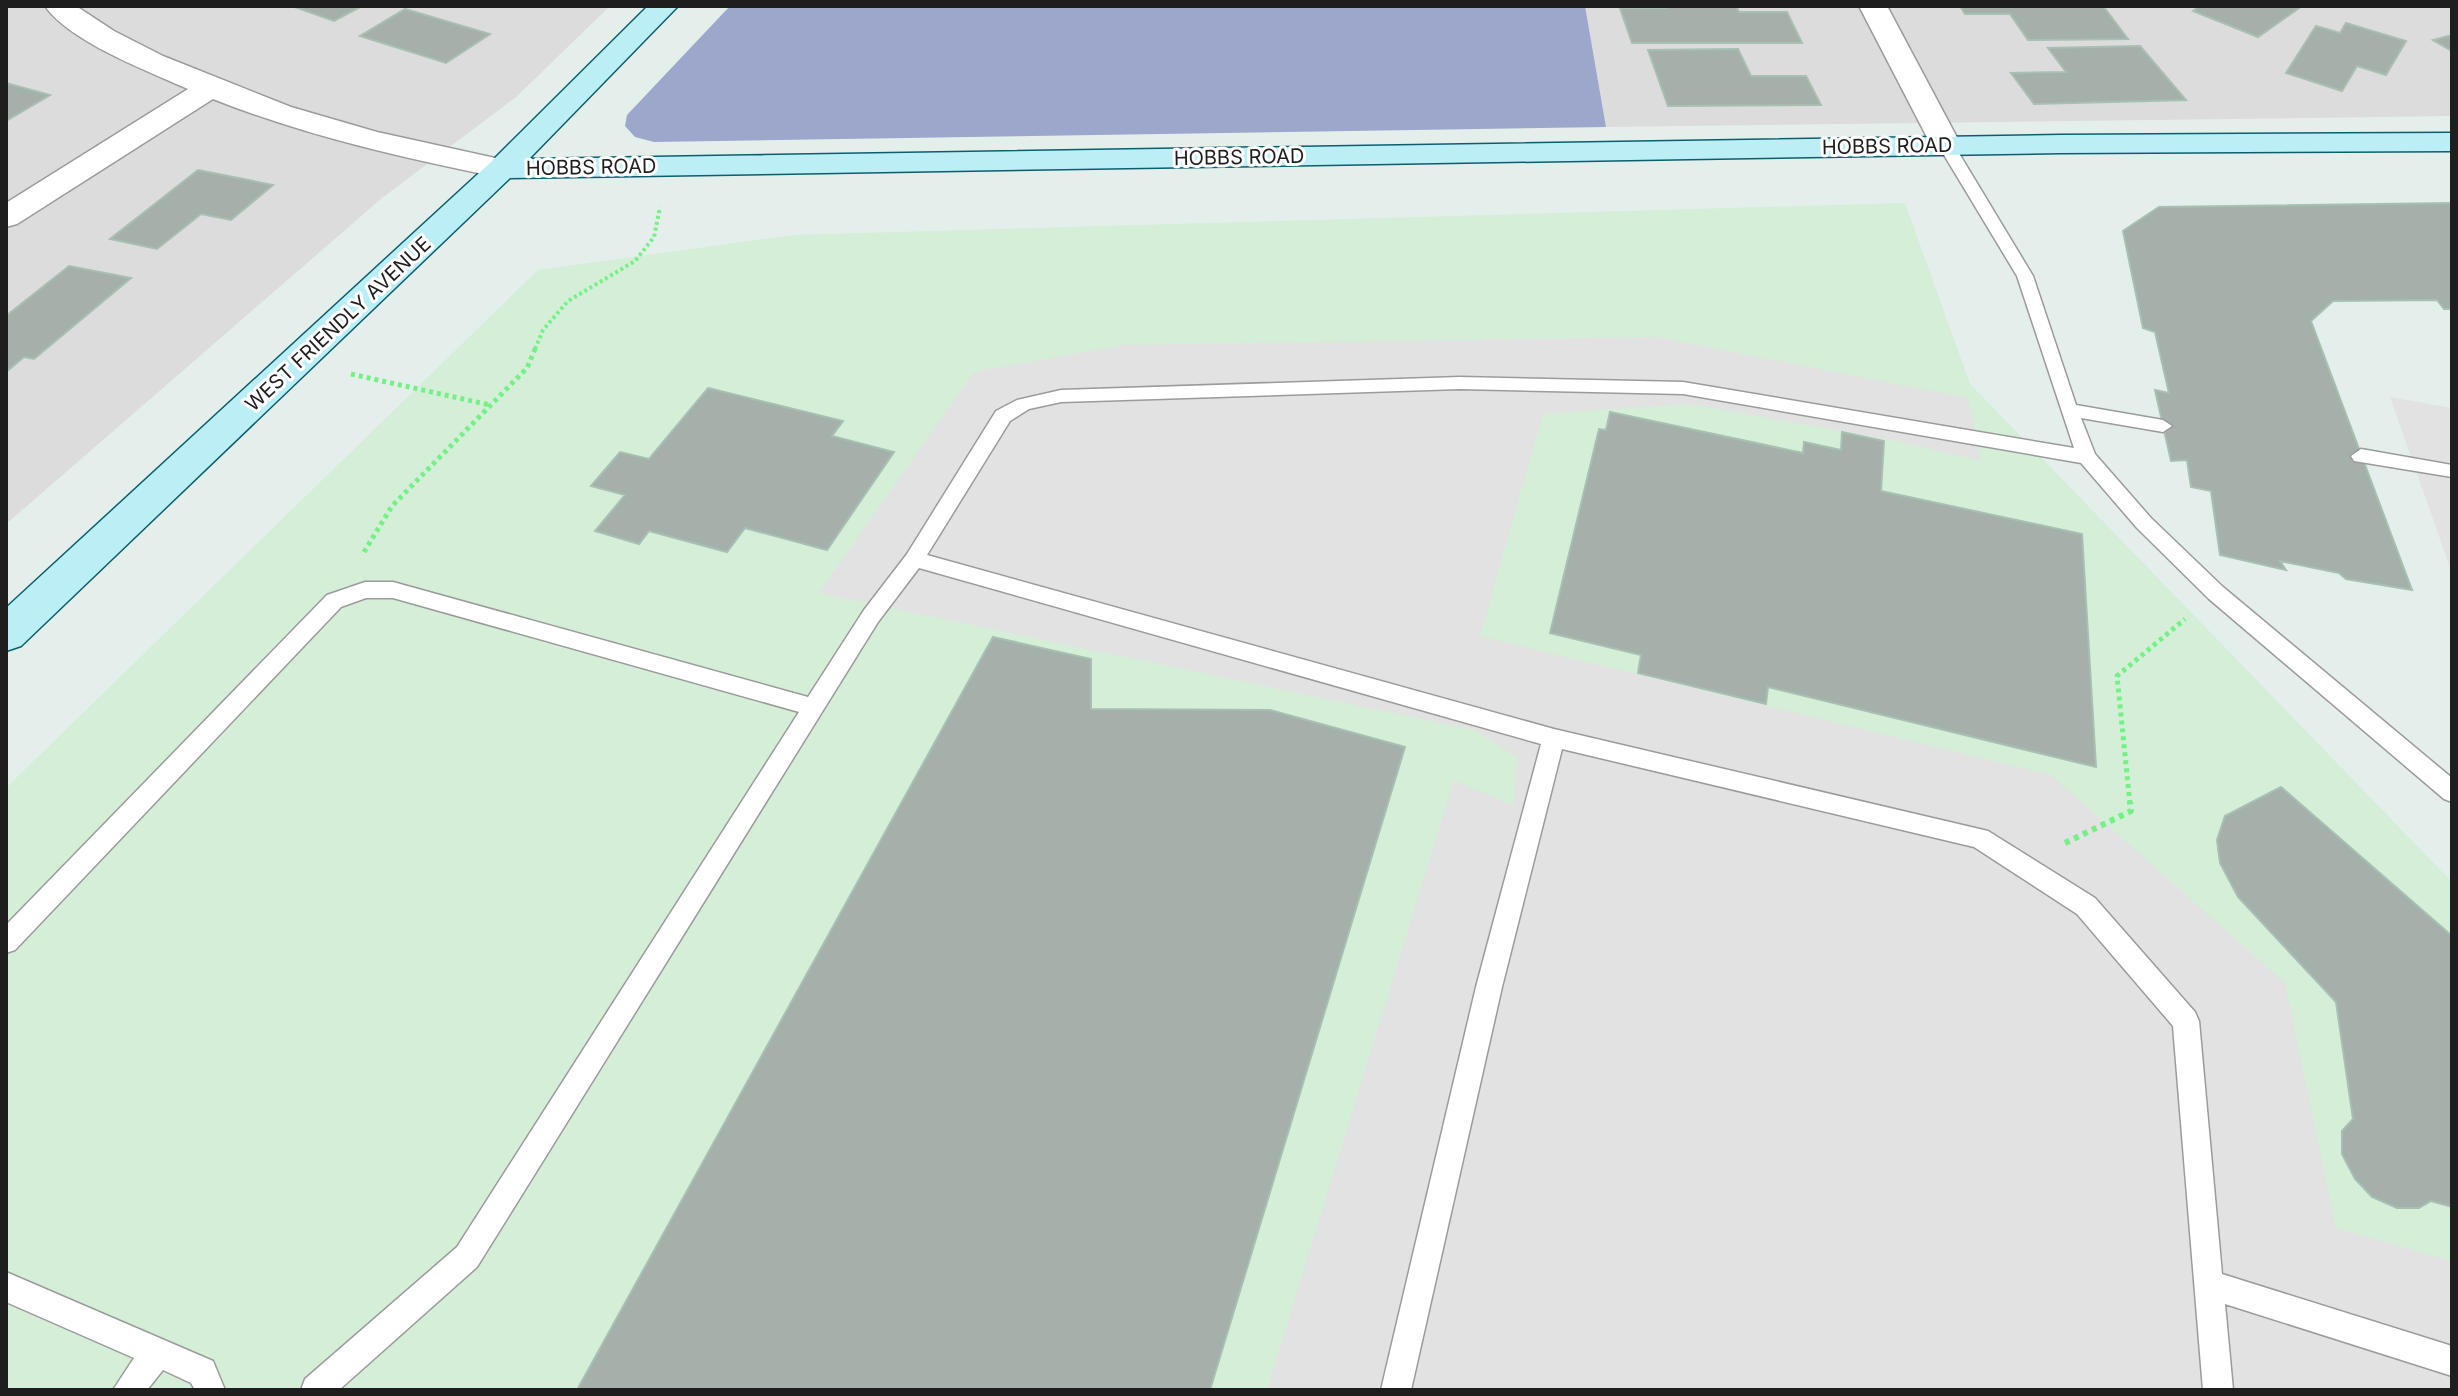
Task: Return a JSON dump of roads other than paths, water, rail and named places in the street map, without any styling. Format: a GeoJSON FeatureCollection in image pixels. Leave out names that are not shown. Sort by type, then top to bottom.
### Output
{"type":"FeatureCollection","features":[{"type":"Feature","properties":{"kind":"street"},"geometry":{"type":"LineString","coordinates":[[66,12],[102,6]]}},
{"type":"Feature","properties":{"kind":"street","name":"WEST FRIENDLY AVENUE"},"geometry":{"type":"LineString","coordinates":[[6,634],[502,169],[664,6]]}},
{"type":"Feature","properties":{"kind":"street"},"geometry":{"type":"LineString","coordinates":[[1873,6],[1946,145]]}},
{"type":"Feature","properties":{"kind":"street","name":"HOBBS ROAD"},"geometry":{"type":"LineString","coordinates":[[66,12],[109,41],[208,89],[313,125],[502,169],[1946,145],[2452,142]]}},
{"type":"Feature","properties":{"kind":"street"},"geometry":{"type":"LineString","coordinates":[[6,217],[208,89]]}},
{"type":"Feature","properties":{"kind":"lane"},"geometry":{"type":"LineString","coordinates":[[1946,145],[2025,276],[2068,410],[2087,457],[2144,523],[2216,593],[2452,792]]}},
{"type":"Feature","properties":{"kind":"lane"},"geometry":{"type":"LineString","coordinates":[[316,1390],[467,1257],[871,616],[914,559],[1003,416],[1024,404],[1061,396],[1460,383],[1683,388],[2087,457]]}},
{"type":"Feature","properties":{"kind":"lane"},"geometry":{"type":"LineString","coordinates":[[2068,410],[2163,426]]}},
{"type":"Feature","properties":{"kind":"lane"},"geometry":{"type":"LineString","coordinates":[[2361,456],[2450,471]]}},
{"type":"Feature","properties":{"kind":"lane"},"geometry":{"type":"LineString","coordinates":[[914,559],[1554,738],[1980,838],[2086,906],[2186,1021],[2218,1390]]}},
{"type":"Feature","properties":{"kind":"lane"},"geometry":{"type":"LineString","coordinates":[[6,942],[334,601],[365,590],[393,590],[813,707]]}},
{"type":"Feature","properties":{"kind":"lane"},"geometry":{"type":"LineString","coordinates":[[1396,1390],[1489,987],[1554,738]]}},
{"type":"Feature","properties":{"kind":"lane"},"geometry":{"type":"LineString","coordinates":[[2209,1284],[2452,1361]]}},
{"type":"Feature","properties":{"kind":"lane"},"geometry":{"type":"LineString","coordinates":[[6,1287],[202,1372],[210,1390]]}},
{"type":"Feature","properties":{"kind":"lane"},"geometry":{"type":"LineString","coordinates":[[128,1390],[157,1353]]}}]}
